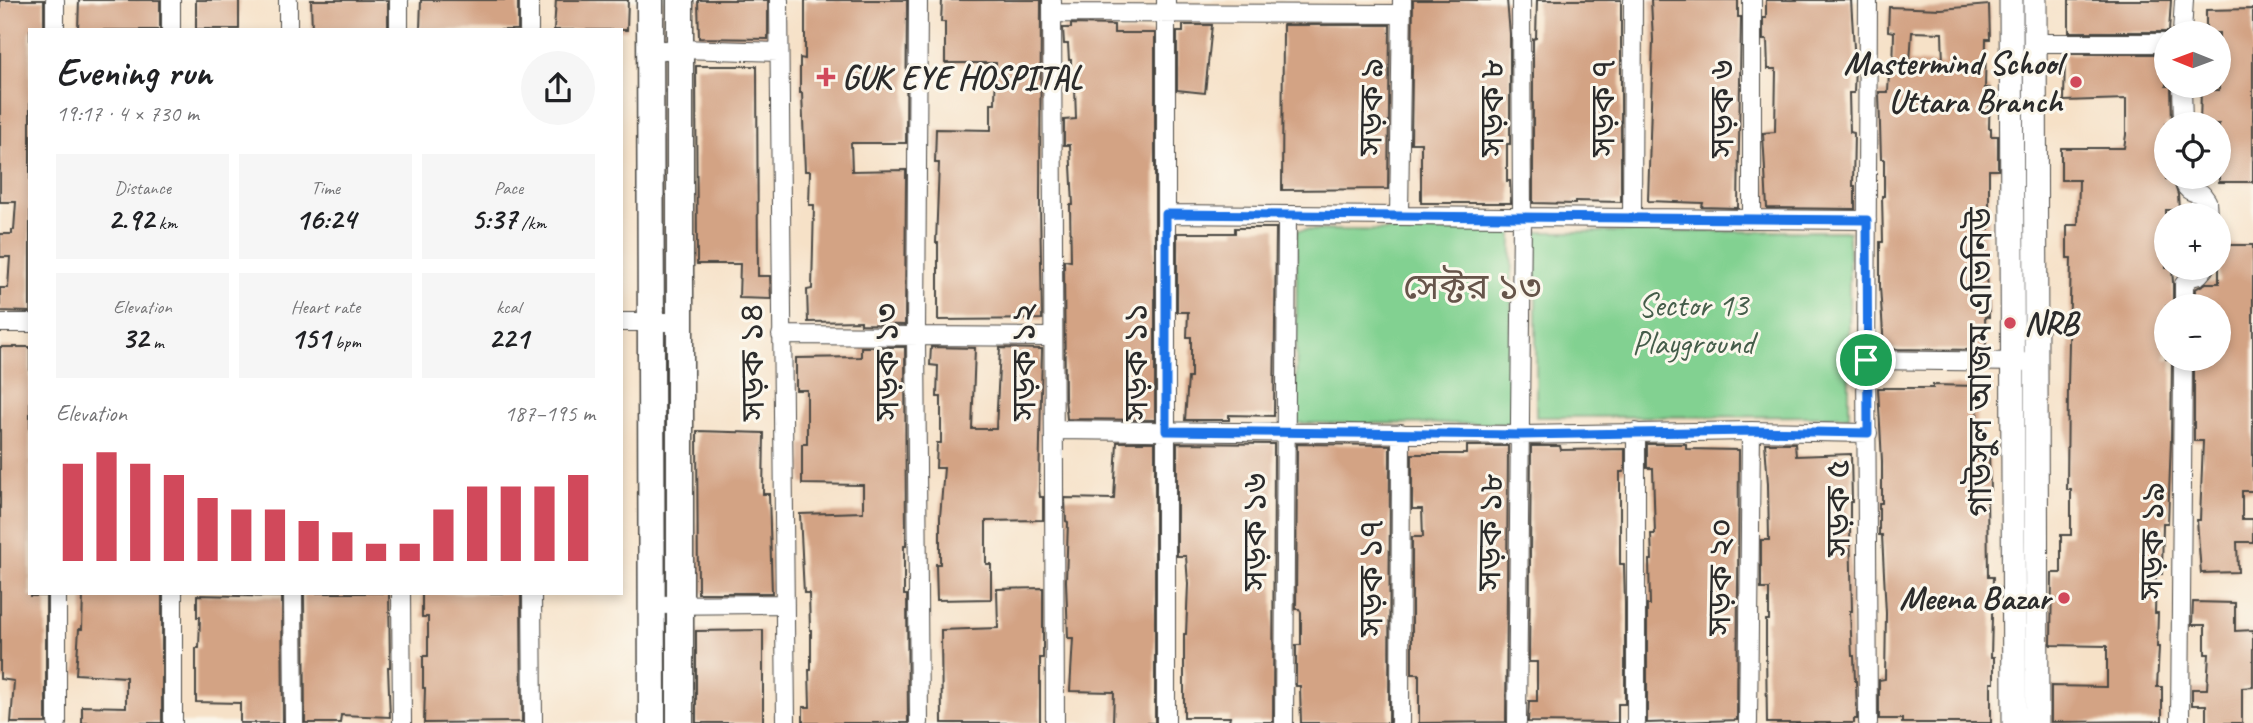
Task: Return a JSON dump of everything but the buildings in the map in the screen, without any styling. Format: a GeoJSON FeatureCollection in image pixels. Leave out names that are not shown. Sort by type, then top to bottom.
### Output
{"type":"FeatureCollection","features":[{"type":"Feature","properties":{"kind":"main road"},"geometry":{"type":"LineString","coordinates":[[650,0],[652,723]]}},
{"type":"Feature","properties":{"kind":"main road"},"geometry":{"type":"LineString","coordinates":[[680,0],[680,723]]}},
{"type":"Feature","properties":{"kind":"street"},"geometry":{"type":"LineString","coordinates":[[55,0],[55,28]]}},
{"type":"Feature","properties":{"kind":"street"},"geometry":{"type":"LineString","coordinates":[[171,0],[171,28]]}},
{"type":"Feature","properties":{"kind":"street"},"geometry":{"type":"LineString","coordinates":[[288,0],[288,28]]}},
{"type":"Feature","properties":{"kind":"street"},"geometry":{"type":"LineString","coordinates":[[399,0],[399,28]]}},
{"type":"Feature","properties":{"kind":"street"},"geometry":{"type":"LineString","coordinates":[[529,0],[529,28]]}},
{"type":"Feature","properties":{"kind":"street","name":"সড়ক ১৪"},"geometry":{"type":"LineString","coordinates":[[779,0],[786,723]]}},
{"type":"Feature","properties":{"kind":"street","name":"সড়ক ১৩"},"geometry":{"type":"LineString","coordinates":[[918,0],[916,337],[919,723]]}},
{"type":"Feature","properties":{"kind":"street","name":"সড়ক ৮"},"geometry":{"type":"LineString","coordinates":[[1521,0],[1522,217]]}},
{"type":"Feature","properties":{"kind":"street","name":"সড়ক ৭"},"geometry":{"type":"LineString","coordinates":[[1632,217],[1633,0]]}},
{"type":"Feature","properties":{"kind":"street","name":"সড়ক ৬"},"geometry":{"type":"LineString","coordinates":[[1752,0],[1752,218]]}},
{"type":"Feature","properties":{"kind":"street","name":"সড়ক ৫"},"geometry":{"type":"LineString","coordinates":[[1868,0],[1868,723]]}},
{"type":"Feature","properties":{"kind":"street","name":"গাউসুল আজম এভিনিউ"},"geometry":{"type":"LineString","coordinates":[[2011,0],[2014,723]]}},
{"type":"Feature","properties":{"kind":"street","name":"গাউসুল আজম এভিনিউ"},"geometry":{"type":"LineString","coordinates":[[2035,0],[2037,723]]}},
{"type":"Feature","properties":{"kind":"street"},"geometry":{"type":"LineString","coordinates":[[2183,21],[2184,0]]}},
{"type":"Feature","properties":{"kind":"street"},"geometry":{"type":"LineString","coordinates":[[1052,6],[1402,7]]}},
{"type":"Feature","properties":{"kind":"street","name":"সড়ক ১২"},"geometry":{"type":"LineString","coordinates":[[1052,6],[1055,723]]}},
{"type":"Feature","properties":{"kind":"street","name":"সড়ক ১১"},"geometry":{"type":"LineString","coordinates":[[1166,7],[1166,723]]}},
{"type":"Feature","properties":{"kind":"street","name":"সড়ক ৯"},"geometry":{"type":"LineString","coordinates":[[1399,215],[1402,7]]}},
{"type":"Feature","properties":{"kind":"street"},"geometry":{"type":"LineString","coordinates":[[2035,43],[2154,43]]}},
{"type":"Feature","properties":{"kind":"street"},"geometry":{"type":"LineString","coordinates":[[650,51],[680,49],[778,52]]}},
{"type":"Feature","properties":{"kind":"street"},"geometry":{"type":"LineString","coordinates":[[2187,189],[2202,194],[2207,203]]}},
{"type":"Feature","properties":{"kind":"street"},"geometry":{"type":"LineString","coordinates":[[1166,214],[1867,220]]}},
{"type":"Feature","properties":{"kind":"street","name":"সড়ক ১৬"},"geometry":{"type":"LineString","coordinates":[[1284,723],[1287,215]]}},
{"type":"Feature","properties":{"kind":"street","name":"সড়ক ১৮"},"geometry":{"type":"LineString","coordinates":[[1517,723],[1522,217]]}},
{"type":"Feature","properties":{"kind":"street"},"geometry":{"type":"LineString","coordinates":[[623,322],[680,322]]}},
{"type":"Feature","properties":{"kind":"street"},"geometry":{"type":"LineString","coordinates":[[0,323],[28,323]]}},
{"type":"Feature","properties":{"kind":"street"},"geometry":{"type":"LineString","coordinates":[[781,335],[1053,337]]}},
{"type":"Feature","properties":{"kind":"street"},"geometry":{"type":"LineString","coordinates":[[1866,360],[2037,361]]}},
{"type":"Feature","properties":{"kind":"street","name":"সড়ক ১৯"},"geometry":{"type":"LineString","coordinates":[[2180,723],[2183,371]]}},
{"type":"Feature","properties":{"kind":"street"},"geometry":{"type":"LineString","coordinates":[[1054,430],[1521,435],[1751,431],[1868,433]]}},
{"type":"Feature","properties":{"kind":"street","name":"সড়ক ২০"},"geometry":{"type":"LineString","coordinates":[[1748,723],[1751,431]]}},
{"type":"Feature","properties":{"kind":"street"},"geometry":{"type":"LineString","coordinates":[[1636,432],[1636,723]]}},
{"type":"Feature","properties":{"kind":"street","name":"সড়ক ১৭"},"geometry":{"type":"LineString","coordinates":[[1400,723],[1401,433]]}},
{"type":"Feature","properties":{"kind":"street"},"geometry":{"type":"LineString","coordinates":[[57,595],[57,723]]}},
{"type":"Feature","properties":{"kind":"street"},"geometry":{"type":"LineString","coordinates":[[173,595],[173,723]]}},
{"type":"Feature","properties":{"kind":"street"},"geometry":{"type":"LineString","coordinates":[[293,595],[294,723]]}},
{"type":"Feature","properties":{"kind":"street"},"geometry":{"type":"LineString","coordinates":[[401,595],[402,723]]}},
{"type":"Feature","properties":{"kind":"street"},"geometry":{"type":"LineString","coordinates":[[532,595],[533,723]]}},
{"type":"Feature","properties":{"kind":"street"},"geometry":{"type":"LineString","coordinates":[[652,604],[785,604]]}},
{"type":"Feature","properties":{"kind":"green space"},"geometry":{"type":"Polygon","coordinates":[[[1297,230],[1512,231],[1511,424],[1296,423],[1297,230]]]}},
{"type":"Feature","properties":{"kind":"green space","name":"Sector 13 Playground"},"geometry":{"type":"Polygon","coordinates":[[[1849,231],[1849,416],[1536,417],[1536,232],[1849,231]]]}},
{"type":"Feature","properties":{"kind":"place","name":"GUK EYE HOSPITAL"},"geometry":{"type":"Point","coordinates":[826,77]}},
{"type":"Feature","properties":{"kind":"place","name":"Mastermind School Uttara Branch"},"geometry":{"type":"Point","coordinates":[2076,82]}},
{"type":"Feature","properties":{"kind":"place","name":"NRB"},"geometry":{"type":"Point","coordinates":[2010,323]}},
{"type":"Feature","properties":{"kind":"place","name":"Meena Bazar"},"geometry":{"type":"Point","coordinates":[2064,598]}},
{"type":"Feature","properties":{"kind":"district","name":"সেক্টর ১৩"},"geometry":{"type":"Point","coordinates":[1472,286]}},
{"type":"Feature","properties":{"kind":"route"},"geometry":{"type":"LineString","coordinates":[[1166,214],[1867,220],[1866,360],[1868,433],[1751,431],[1521,435],[1166,431],[1166,214]]}}]}
